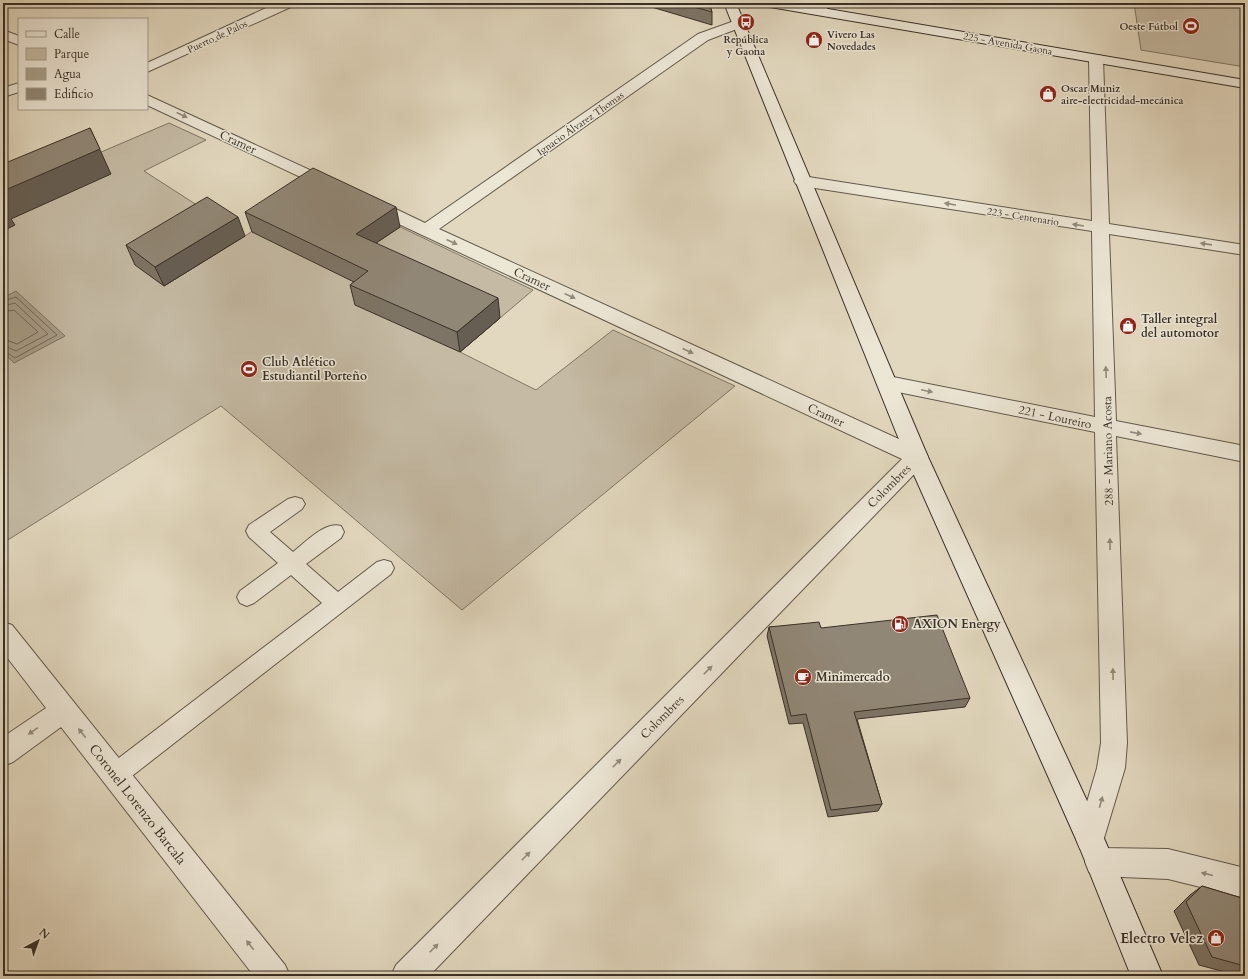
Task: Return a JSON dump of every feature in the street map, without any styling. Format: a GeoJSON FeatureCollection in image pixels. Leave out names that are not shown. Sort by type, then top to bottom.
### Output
{"type":"FeatureCollection","features":[{"type":"Feature","properties":{"kind":"street","name":"Puerto de Palos"},"geometry":{"type":"LineString","coordinates":[[148,68],[288,3]]}},
{"type":"Feature","properties":{"kind":"street"},"geometry":{"type":"LineString","coordinates":[[730,3],[737,24],[888,383],[917,457],[1094,851],[1147,976]]}},
{"type":"Feature","properties":{"kind":"street","name":"225 - Avenida Gaona"},"geometry":{"type":"LineString","coordinates":[[770,3],[821,7],[1096,59],[1245,84]]}},
{"type":"Feature","properties":{"kind":"street","name":"Ignacio Álvarez Thomas"},"geometry":{"type":"LineString","coordinates":[[426,230],[702,36],[737,24]]}},
{"type":"Feature","properties":{"kind":"street"},"geometry":{"type":"LineString","coordinates":[[3,34],[18,41]]}},
{"type":"Feature","properties":{"kind":"street","name":"288 - Mariano Acosta"},"geometry":{"type":"LineString","coordinates":[[1094,851],[1111,768],[1114,743],[1102,229],[1096,59]]}},
{"type":"Feature","properties":{"kind":"street"},"geometry":{"type":"LineString","coordinates":[[3,93],[18,87]]}},
{"type":"Feature","properties":{"kind":"street","name":"Cramer"},"geometry":{"type":"LineString","coordinates":[[148,99],[917,457]]}},
{"type":"Feature","properties":{"kind":"street","name":"223 - Centenario"},"geometry":{"type":"LineString","coordinates":[[802,181],[1102,229],[1245,250]]}},
{"type":"Feature","properties":{"kind":"street","name":"221 - Loureiro"},"geometry":{"type":"LineString","coordinates":[[888,383],[1107,428],[1245,454]]}},
{"type":"Feature","properties":{"kind":"street","name":"Colombres"},"geometry":{"type":"LineString","coordinates":[[407,976],[917,457]]}},
{"type":"Feature","properties":{"kind":"street","name":"Coronel Lorenzo Barcala"},"geometry":{"type":"LineString","coordinates":[[3,633],[274,976]]}},
{"type":"Feature","properties":{"kind":"street"},"geometry":{"type":"LineString","coordinates":[[3,753],[64,710]]}},
{"type":"Feature","properties":{"kind":"street"},"geometry":{"type":"LineString","coordinates":[[1094,851],[1168,864],[1245,883]]}},
{"type":"Feature","properties":{"kind":"lane"},"geometry":{"type":"LineString","coordinates":[[295,504],[256,531],[337,604]]}},
{"type":"Feature","properties":{"kind":"lane"},"geometry":{"type":"LineString","coordinates":[[247,597],[334,532]]}},
{"type":"Feature","properties":{"kind":"lane"},"geometry":{"type":"LineString","coordinates":[[115,775],[384,568]]}},
{"type":"Feature","properties":{"kind":"green space","name":"Oeste Fútbol"},"geometry":{"type":"Polygon","coordinates":[[[1134,3],[1245,3],[1245,67],[1141,50],[1134,3]]]}},
{"type":"Feature","properties":{"kind":"green space","name":"Club Atlético Estudiantil Porteño"},"geometry":{"type":"Polygon","coordinates":[[[169,123],[206,140],[144,171],[245,236],[318,188],[533,290],[460,352],[536,390],[613,330],[735,386],[462,610],[221,406],[3,543],[3,194],[169,123]]]}},
{"type":"Feature","properties":{"kind":"water"},"geometry":{"type":"Polygon","coordinates":[[[16,291],[65,336],[14,363],[3,352],[3,298],[16,291]]]}},
{"type":"Feature","properties":{"kind":"building"},"geometry":{"type":"Polygon","coordinates":[[[680,3],[709,3],[712,12],[680,3]]]}},
{"type":"Feature","properties":{"kind":"building"},"geometry":{"type":"Polygon","coordinates":[[[90,128],[100,149],[3,191],[3,164],[90,128]]]}},
{"type":"Feature","properties":{"kind":"building"},"geometry":{"type":"Polygon","coordinates":[[[313,168],[396,207],[356,234],[498,298],[457,332],[350,285],[368,271],[245,212],[313,168]]]}},
{"type":"Feature","properties":{"kind":"building"},"geometry":{"type":"Polygon","coordinates":[[[207,197],[238,217],[155,267],[126,245],[207,197]]]}},
{"type":"Feature","properties":{"kind":"building"},"geometry":{"type":"Polygon","coordinates":[[[937,615],[970,698],[854,712],[882,804],[831,810],[806,714],[791,716],[769,627],[819,622],[821,628],[937,615]]]}},
{"type":"Feature","properties":{"kind":"building","name":"Electro Velez"},"geometry":{"type":"Polygon","coordinates":[[[1202,886],[1245,899],[1245,966],[1212,957],[1186,902],[1202,886]]]}},
{"type":"Feature","properties":{"kind":"place","name":"República y Gaona"},"geometry":{"type":"Point","coordinates":[746,22]}},
{"type":"Feature","properties":{"kind":"place","name":"Oeste Fútbol"},"geometry":{"type":"Point","coordinates":[1191,26]}},
{"type":"Feature","properties":{"kind":"place","name":"Vivero Las Novedades"},"geometry":{"type":"Point","coordinates":[814,40]}},
{"type":"Feature","properties":{"kind":"place","name":"Oscar Muniz aire-electricidad-mecánica"},"geometry":{"type":"Point","coordinates":[1048,94]}},
{"type":"Feature","properties":{"kind":"place","name":"Taller integral del automotor"},"geometry":{"type":"Point","coordinates":[1128,326]}},
{"type":"Feature","properties":{"kind":"place","name":"Club Atlético Estudiantil Porteño"},"geometry":{"type":"Point","coordinates":[249,369]}},
{"type":"Feature","properties":{"kind":"place","name":"AXION Energy"},"geometry":{"type":"Point","coordinates":[900,624]}},
{"type":"Feature","properties":{"kind":"place","name":"Minimercado"},"geometry":{"type":"Point","coordinates":[803,677]}},
{"type":"Feature","properties":{"kind":"place","name":"Electro Velez"},"geometry":{"type":"Point","coordinates":[1216,938]}}]}
